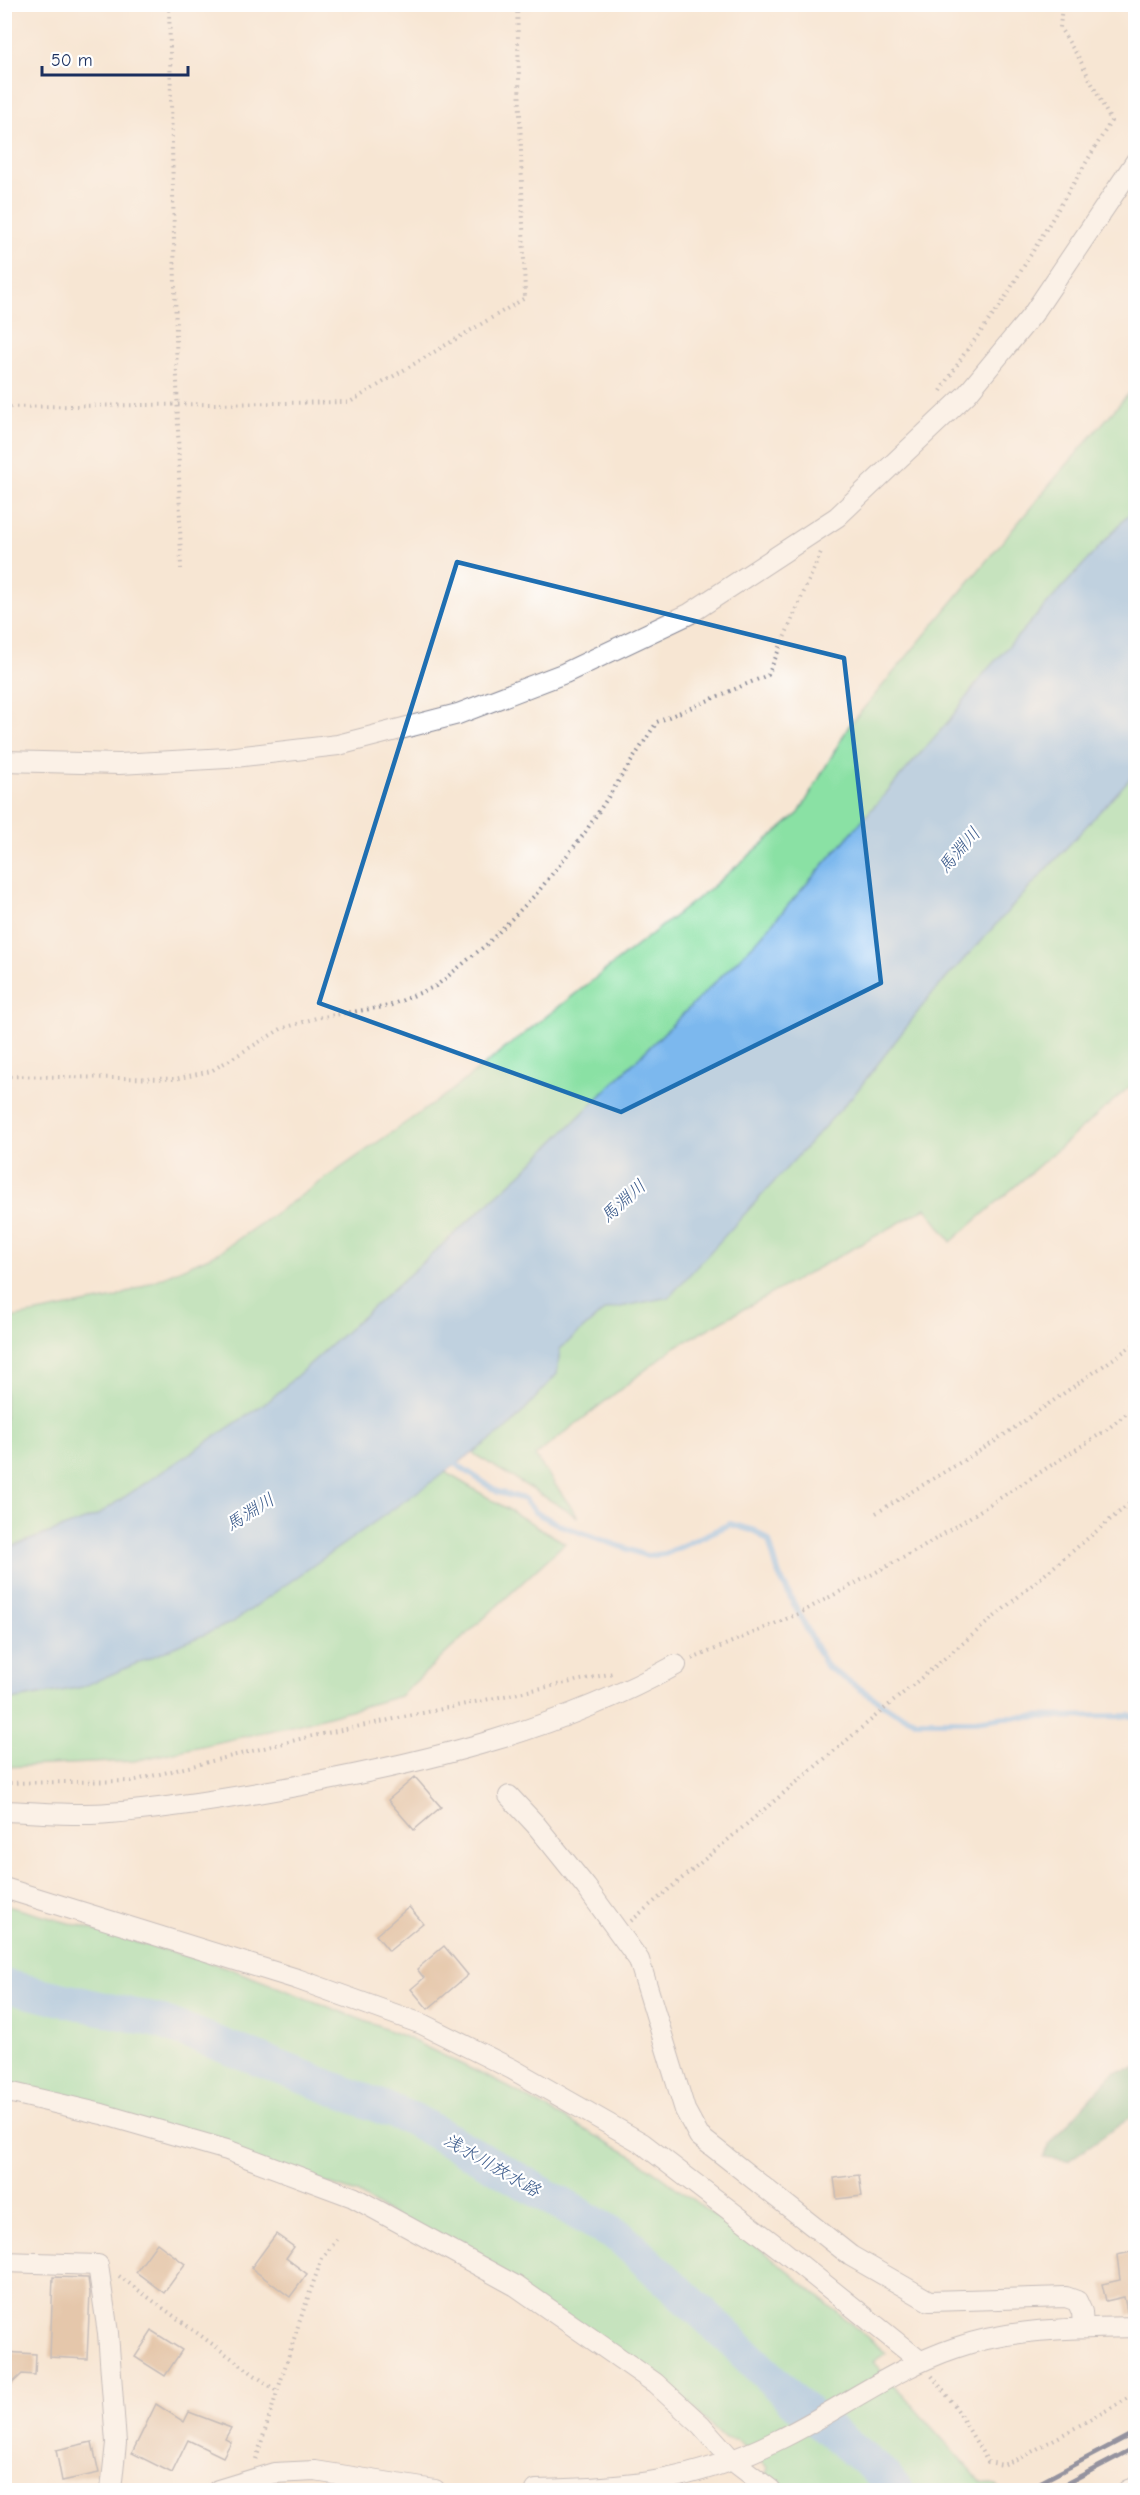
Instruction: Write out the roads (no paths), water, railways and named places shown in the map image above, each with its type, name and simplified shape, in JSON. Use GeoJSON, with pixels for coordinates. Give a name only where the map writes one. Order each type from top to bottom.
{"type":"FeatureCollection","features":[{"type":"Feature","properties":{"kind":"street"},"geometry":{"type":"LineString","coordinates":[[4,761],[119,764],[184,761],[338,745],[458,714],[565,673],[689,614],[837,517],[968,394],[1033,314],[1136,161]]}},
{"type":"Feature","properties":{"kind":"street"},"geometry":{"type":"LineString","coordinates":[[4,1811],[107,1813],[217,1801],[358,1774],[533,1729],[637,1687],[676,1665]]}},
{"type":"Feature","properties":{"kind":"street"},"geometry":{"type":"LineString","coordinates":[[509,1796],[536,1825],[639,1960],[685,2110],[699,2136],[851,2256],[929,2301],[1066,2297],[1077,2301],[1082,2313],[1083,2328]]}},
{"type":"Feature","properties":{"kind":"street"},"geometry":{"type":"LineString","coordinates":[[4,1888],[297,1979],[422,2024],[512,2069],[642,2143],[783,2251],[920,2361]]}},
{"type":"Feature","properties":{"kind":"street"},"geometry":{"type":"LineString","coordinates":[[4,2091],[102,2114],[227,2150],[353,2197],[516,2286],[618,2357],[655,2383],[739,2458],[771,2490]]}},
{"type":"Feature","properties":{"kind":"street"},"geometry":{"type":"LineString","coordinates":[[4,2262],[98,2265],[108,2333],[116,2443],[111,2490]]}},
{"type":"Feature","properties":{"kind":"street"},"geometry":{"type":"LineString","coordinates":[[536,2490],[610,2488],[658,2482],[705,2471],[780,2439],[920,2361],[957,2347],[1035,2332],[1136,2327]]}},
{"type":"Feature","properties":{"kind":"street"},"geometry":{"type":"LineString","coordinates":[[218,2490],[251,2483],[274,2473],[315,2471],[435,2490]]}},
{"type":"Feature","properties":{"kind":"street"},"geometry":{"type":"LineString","coordinates":[[1128,2490],[1136,2487]]}},
{"type":"Feature","properties":{"kind":"water","name":"馬淵川"},"geometry":{"type":"Polygon","coordinates":[[[1135,508],[1135,773],[930,996],[856,1092],[669,1297],[605,1310],[560,1349],[557,1374],[509,1427],[233,1622],[82,1687],[5,1701],[5,1549],[96,1516],[270,1400],[522,1173],[757,941],[948,722],[986,671],[1135,508]]]}},
{"type":"Feature","properties":{"kind":"waterway"},"geometry":{"type":"LineString","coordinates":[[450,1460],[498,1492],[524,1499],[535,1512],[560,1525],[647,1556],[665,1554],[730,1524],[755,1531],[769,1541],[779,1575],[826,1666],[895,1712],[917,1721],[975,1721],[1005,1717],[1136,1716]]}},
{"type":"Feature","properties":{"kind":"waterway","name":"浅水川放水路"},"geometry":{"type":"LineString","coordinates":[[4,1986],[162,2022],[412,2119],[621,2238],[793,2400],[886,2477],[896,2490]]}},
{"type":"Feature","properties":{"kind":"railway"},"geometry":{"type":"LineString","coordinates":[[1026,2490],[1136,2432]]}},
{"type":"Feature","properties":{"kind":"railway"},"geometry":{"type":"LineString","coordinates":[[1054,2490],[1136,2447]]}}]}
